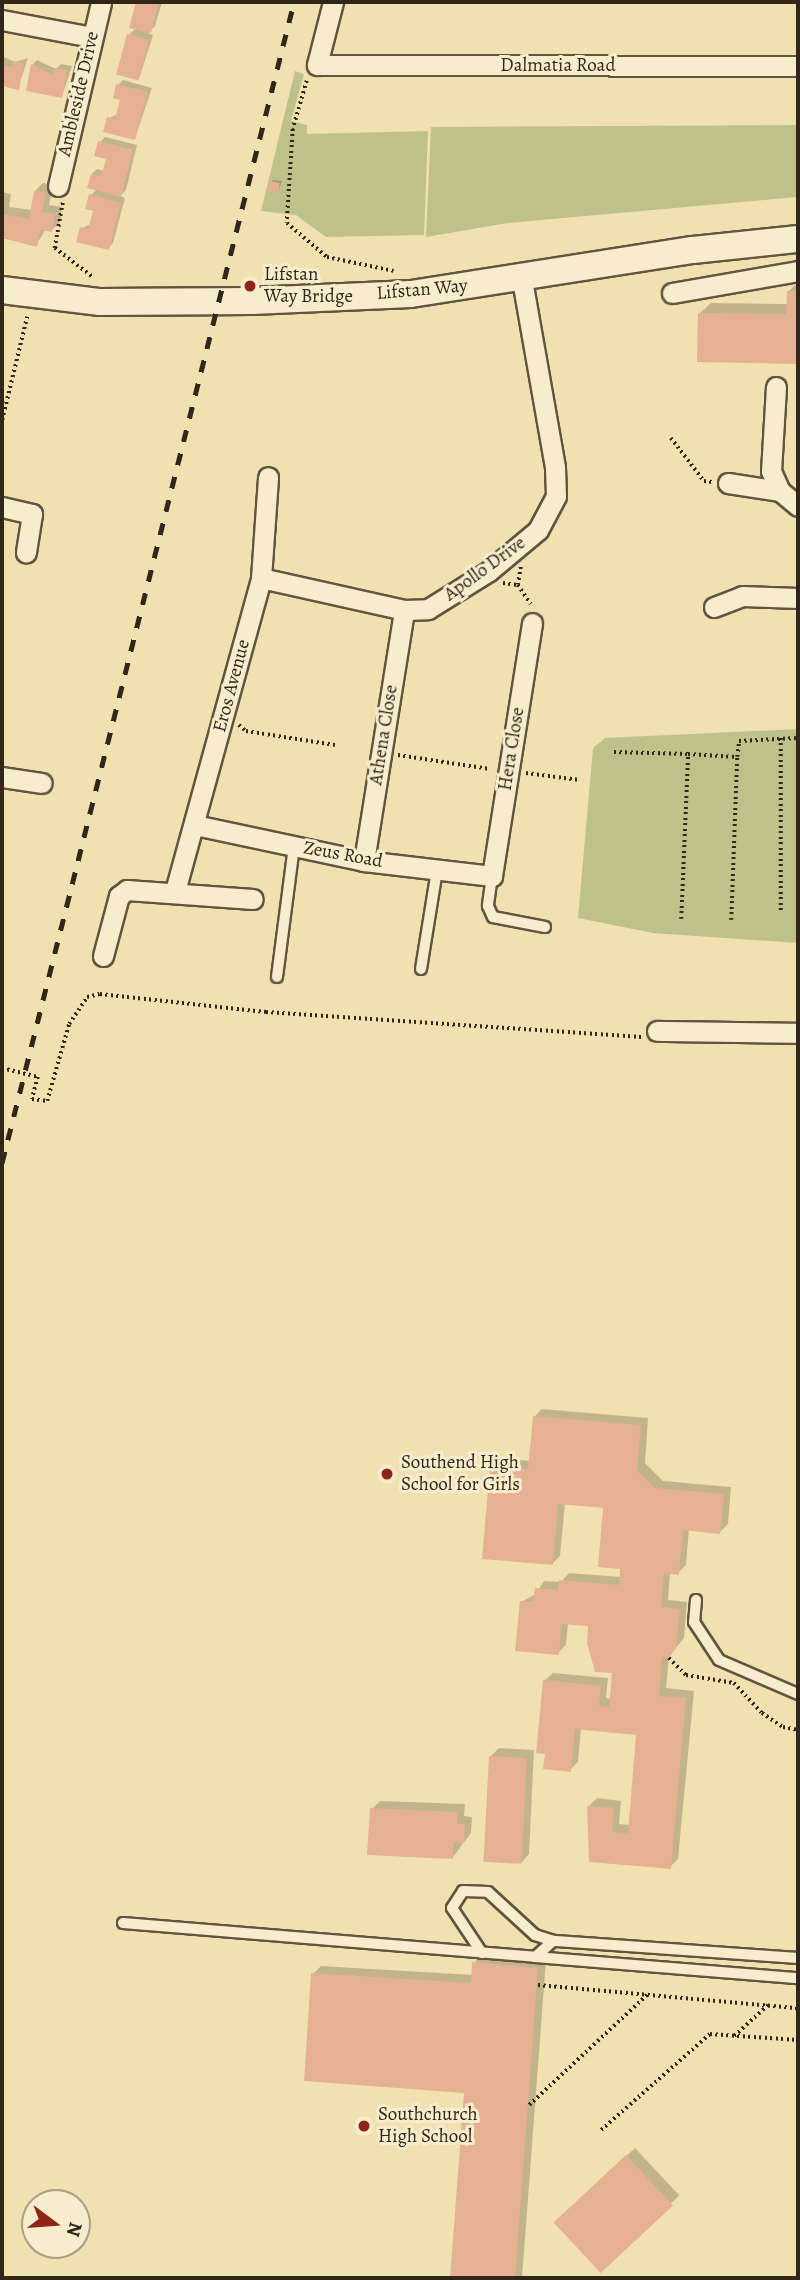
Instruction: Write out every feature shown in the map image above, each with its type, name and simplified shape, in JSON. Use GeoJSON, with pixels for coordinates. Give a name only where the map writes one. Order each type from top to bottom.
{"type":"FeatureCollection","features":[{"type":"Feature","properties":{"kind":"street","name":"Ambleside Drive"},"geometry":{"type":"LineString","coordinates":[[58,186],[101,2]]}},
{"type":"Feature","properties":{"kind":"street"},"geometry":{"type":"LineString","coordinates":[[317,65],[333,2]]}},
{"type":"Feature","properties":{"kind":"street"},"geometry":{"type":"LineString","coordinates":[[2,20],[92,37]]}},
{"type":"Feature","properties":{"kind":"street","name":"Dalmatia Road"},"geometry":{"type":"LineString","coordinates":[[317,65],[798,66]]}},
{"type":"Feature","properties":{"kind":"street","name":"Lifstan Way"},"geometry":{"type":"LineString","coordinates":[[2,290],[100,302],[251,302],[411,294],[522,279],[694,250],[798,239]]}},
{"type":"Feature","properties":{"kind":"street"},"geometry":{"type":"LineString","coordinates":[[672,293],[798,271]]}},
{"type":"Feature","properties":{"kind":"street","name":"Apollo Drive"},"geometry":{"type":"LineString","coordinates":[[261,578],[404,610],[428,609],[512,552],[538,530],[556,496],[555,467],[522,279]]}},
{"type":"Feature","properties":{"kind":"street"},"geometry":{"type":"LineString","coordinates":[[776,387],[771,471],[780,491],[798,506]]}},
{"type":"Feature","properties":{"kind":"street","name":"Eros Avenue"},"geometry":{"type":"LineString","coordinates":[[176,891],[261,578],[268,477]]}},
{"type":"Feature","properties":{"kind":"street"},"geometry":{"type":"LineString","coordinates":[[728,483],[780,491]]}},
{"type":"Feature","properties":{"kind":"street"},"geometry":{"type":"LineString","coordinates":[[2,507],[32,514],[26,553]]}},
{"type":"Feature","properties":{"kind":"street"},"geometry":{"type":"LineString","coordinates":[[714,607],[742,596],[798,598]]}},
{"type":"Feature","properties":{"kind":"street","name":"Athena Close"},"geometry":{"type":"LineString","coordinates":[[364,861],[404,610]]}},
{"type":"Feature","properties":{"kind":"street","name":"Hera Close"},"geometry":{"type":"LineString","coordinates":[[492,876],[531,623]]}},
{"type":"Feature","properties":{"kind":"street"},"geometry":{"type":"LineString","coordinates":[[2,777],[42,783]]}},
{"type":"Feature","properties":{"kind":"street","name":"Zeus Road"},"geometry":{"type":"LineString","coordinates":[[195,825],[364,861],[492,876]]}},
{"type":"Feature","properties":{"kind":"street"},"geometry":{"type":"LineString","coordinates":[[103,956],[119,896],[127,890],[176,891],[253,899]]}},
{"type":"Feature","properties":{"kind":"street"},"geometry":{"type":"LineString","coordinates":[[657,1031],[798,1033]]}},
{"type":"Feature","properties":{"kind":"lane"},"geometry":{"type":"LineString","coordinates":[[276,977],[294,846]]}},
{"type":"Feature","properties":{"kind":"lane"},"geometry":{"type":"LineString","coordinates":[[421,969],[437,870]]}},
{"type":"Feature","properties":{"kind":"lane"},"geometry":{"type":"LineString","coordinates":[[492,876],[488,905],[493,917],[545,927]]}},
{"type":"Feature","properties":{"kind":"lane"},"geometry":{"type":"LineString","coordinates":[[696,1600],[694,1622],[719,1660],[798,1694]]}},
{"type":"Feature","properties":{"kind":"lane"},"geometry":{"type":"LineString","coordinates":[[482,1953],[452,1908],[463,1891],[488,1892],[535,1935],[553,1941],[798,1958]]}},
{"type":"Feature","properties":{"kind":"lane"},"geometry":{"type":"LineString","coordinates":[[123,1923],[798,1978]]}},
{"type":"Feature","properties":{"kind":"lane"},"geometry":{"type":"LineString","coordinates":[[536,1957],[553,1941]]}},
{"type":"Feature","properties":{"kind":"path"},"geometry":{"type":"LineString","coordinates":[[317,65],[307,82],[293,129],[287,223],[327,257],[399,272]]}},
{"type":"Feature","properties":{"kind":"path"},"geometry":{"type":"LineString","coordinates":[[58,186],[67,187],[55,248],[102,282],[100,302]]}},
{"type":"Feature","properties":{"kind":"path"},"geometry":{"type":"LineString","coordinates":[[2,419],[27,317]]}},
{"type":"Feature","properties":{"kind":"path"},"geometry":{"type":"LineString","coordinates":[[671,438],[704,481],[728,483]]}},
{"type":"Feature","properties":{"kind":"path"},"geometry":{"type":"LineString","coordinates":[[512,552],[521,567],[518,585],[533,606],[531,623]]}},
{"type":"Feature","properties":{"kind":"path"},"geometry":{"type":"LineString","coordinates":[[226,711],[246,732],[335,745]]}},
{"type":"Feature","properties":{"kind":"path"},"geometry":{"type":"LineString","coordinates":[[781,738],[781,914]]}},
{"type":"Feature","properties":{"kind":"path"},"geometry":{"type":"LineString","coordinates":[[730,920],[739,741],[798,738]]}},
{"type":"Feature","properties":{"kind":"path"},"geometry":{"type":"LineString","coordinates":[[382,752],[580,780]]}},
{"type":"Feature","properties":{"kind":"path"},"geometry":{"type":"LineString","coordinates":[[614,752],[737,757]]}},
{"type":"Feature","properties":{"kind":"path"},"geometry":{"type":"LineString","coordinates":[[681,919],[688,754]]}},
{"type":"Feature","properties":{"kind":"path"},"geometry":{"type":"LineString","coordinates":[[2,1068],[38,1077],[32,1099],[47,1101],[69,1024],[87,997],[100,994],[266,1012],[636,1039],[657,1031]]}},
{"type":"Feature","properties":{"kind":"path"},"geometry":{"type":"LineString","coordinates":[[670,1658],[686,1675],[734,1683],[762,1713],[783,1727],[798,1730]]}},
{"type":"Feature","properties":{"kind":"path"},"geometry":{"type":"LineString","coordinates":[[538,1985],[798,2008]]}},
{"type":"Feature","properties":{"kind":"path"},"geometry":{"type":"LineString","coordinates":[[529,2105],[648,1994]]}},
{"type":"Feature","properties":{"kind":"path"},"geometry":{"type":"LineString","coordinates":[[734,2035],[768,2005]]}},
{"type":"Feature","properties":{"kind":"path"},"geometry":{"type":"LineString","coordinates":[[601,2130],[710,2034],[798,2040]]}},
{"type":"Feature","properties":{"kind":"green space"},"geometry":{"type":"Polygon","coordinates":[[[295,71],[304,74],[291,121],[307,125],[307,134],[428,131],[424,235],[326,237],[296,215],[261,211],[295,71]]]}},
{"type":"Feature","properties":{"kind":"green space"},"geometry":{"type":"Polygon","coordinates":[[[798,125],[798,197],[508,223],[426,237],[431,127],[798,125]]]}},
{"type":"Feature","properties":{"kind":"green space"},"geometry":{"type":"Polygon","coordinates":[[[798,729],[798,943],[653,933],[578,918],[593,748],[605,738],[798,729]]]}},
{"type":"Feature","properties":{"kind":"building"},"geometry":{"type":"Polygon","coordinates":[[[136,2],[159,2],[151,33],[129,28],[136,2]]]}},
{"type":"Feature","properties":{"kind":"building"},"geometry":{"type":"Polygon","coordinates":[[[127,34],[149,40],[138,81],[116,75],[127,34]]]}},
{"type":"Feature","properties":{"kind":"building"},"geometry":{"type":"Polygon","coordinates":[[[13,61],[24,63],[19,90],[2,86],[2,65],[12,67],[13,61]]]}},
{"type":"Feature","properties":{"kind":"building"},"geometry":{"type":"Polygon","coordinates":[[[31,64],[53,75],[54,68],[67,70],[62,98],[26,91],[31,64]]]}},
{"type":"Feature","properties":{"kind":"building"},"geometry":{"type":"Polygon","coordinates":[[[116,84],[148,92],[135,140],[103,132],[107,117],[115,119],[120,100],[113,98],[116,84]]]}},
{"type":"Feature","properties":{"kind":"building"},"geometry":{"type":"Polygon","coordinates":[[[98,141],[133,150],[121,197],[87,188],[91,174],[101,176],[106,159],[94,156],[98,141]]]}},
{"type":"Feature","properties":{"kind":"building"},"geometry":{"type":"Polygon","coordinates":[[[270,181],[280,183],[278,194],[267,191],[270,181]]]}},
{"type":"Feature","properties":{"kind":"building"},"geometry":{"type":"Polygon","coordinates":[[[34,191],[46,192],[42,212],[55,214],[52,232],[40,230],[37,247],[2,238],[2,214],[29,219],[34,191]]]}},
{"type":"Feature","properties":{"kind":"building"},"geometry":{"type":"Polygon","coordinates":[[[89,194],[121,203],[109,250],[76,242],[80,227],[88,229],[93,211],[85,209],[89,194]]]}},
{"type":"Feature","properties":{"kind":"building"},"geometry":{"type":"Polygon","coordinates":[[[787,291],[798,291],[798,364],[697,362],[698,313],[786,314],[787,291]]]}},
{"type":"Feature","properties":{"kind":"building"},"geometry":{"type":"Polygon","coordinates":[[[533,1416],[641,1425],[637,1471],[655,1488],[724,1494],[720,1534],[683,1530],[679,1575],[664,1573],[661,1607],[680,1609],[676,1648],[669,1658],[662,1657],[659,1696],[686,1698],[671,1869],[589,1862],[587,1806],[614,1808],[612,1832],[628,1833],[636,1735],[575,1729],[571,1772],[543,1769],[545,1754],[536,1753],[543,1680],[601,1686],[599,1706],[609,1707],[612,1673],[595,1672],[587,1643],[588,1626],[562,1624],[559,1655],[515,1651],[520,1601],[533,1602],[535,1588],[558,1590],[559,1580],[619,1585],[620,1569],[598,1567],[603,1508],[558,1504],[553,1565],[482,1559],[490,1466],[528,1469],[533,1416]]]}},
{"type":"Feature","properties":{"kind":"building"},"geometry":{"type":"Polygon","coordinates":[[[489,1756],[527,1758],[521,1864],[483,1862],[489,1756]]]}},
{"type":"Feature","properties":{"kind":"building"},"geometry":{"type":"Polygon","coordinates":[[[370,1808],[457,1812],[457,1824],[465,1824],[464,1843],[454,1842],[453,1859],[367,1855],[370,1808]]]}},
{"type":"Feature","properties":{"kind":"building"},"geometry":{"type":"Polygon","coordinates":[[[472,1962],[538,1968],[515,2278],[450,2278],[464,2093],[304,2081],[311,1973],[471,1983],[472,1962]]]}},
{"type":"Feature","properties":{"kind":"building"},"geometry":{"type":"Polygon","coordinates":[[[626,2155],[673,2205],[601,2273],[554,2223],[626,2155]]]}},
{"type":"Feature","properties":{"kind":"railway"},"geometry":{"type":"LineString","coordinates":[[2,1163],[294,2]]}},
{"type":"Feature","properties":{"kind":"place","name":"Lifstan Way Bridge"},"geometry":{"type":"Point","coordinates":[250,286]}},
{"type":"Feature","properties":{"kind":"place","name":"Southend High School for Girls"},"geometry":{"type":"Point","coordinates":[387,1474]}},
{"type":"Feature","properties":{"kind":"place","name":"Southchurch High School"},"geometry":{"type":"Point","coordinates":[364,2126]}}]}
